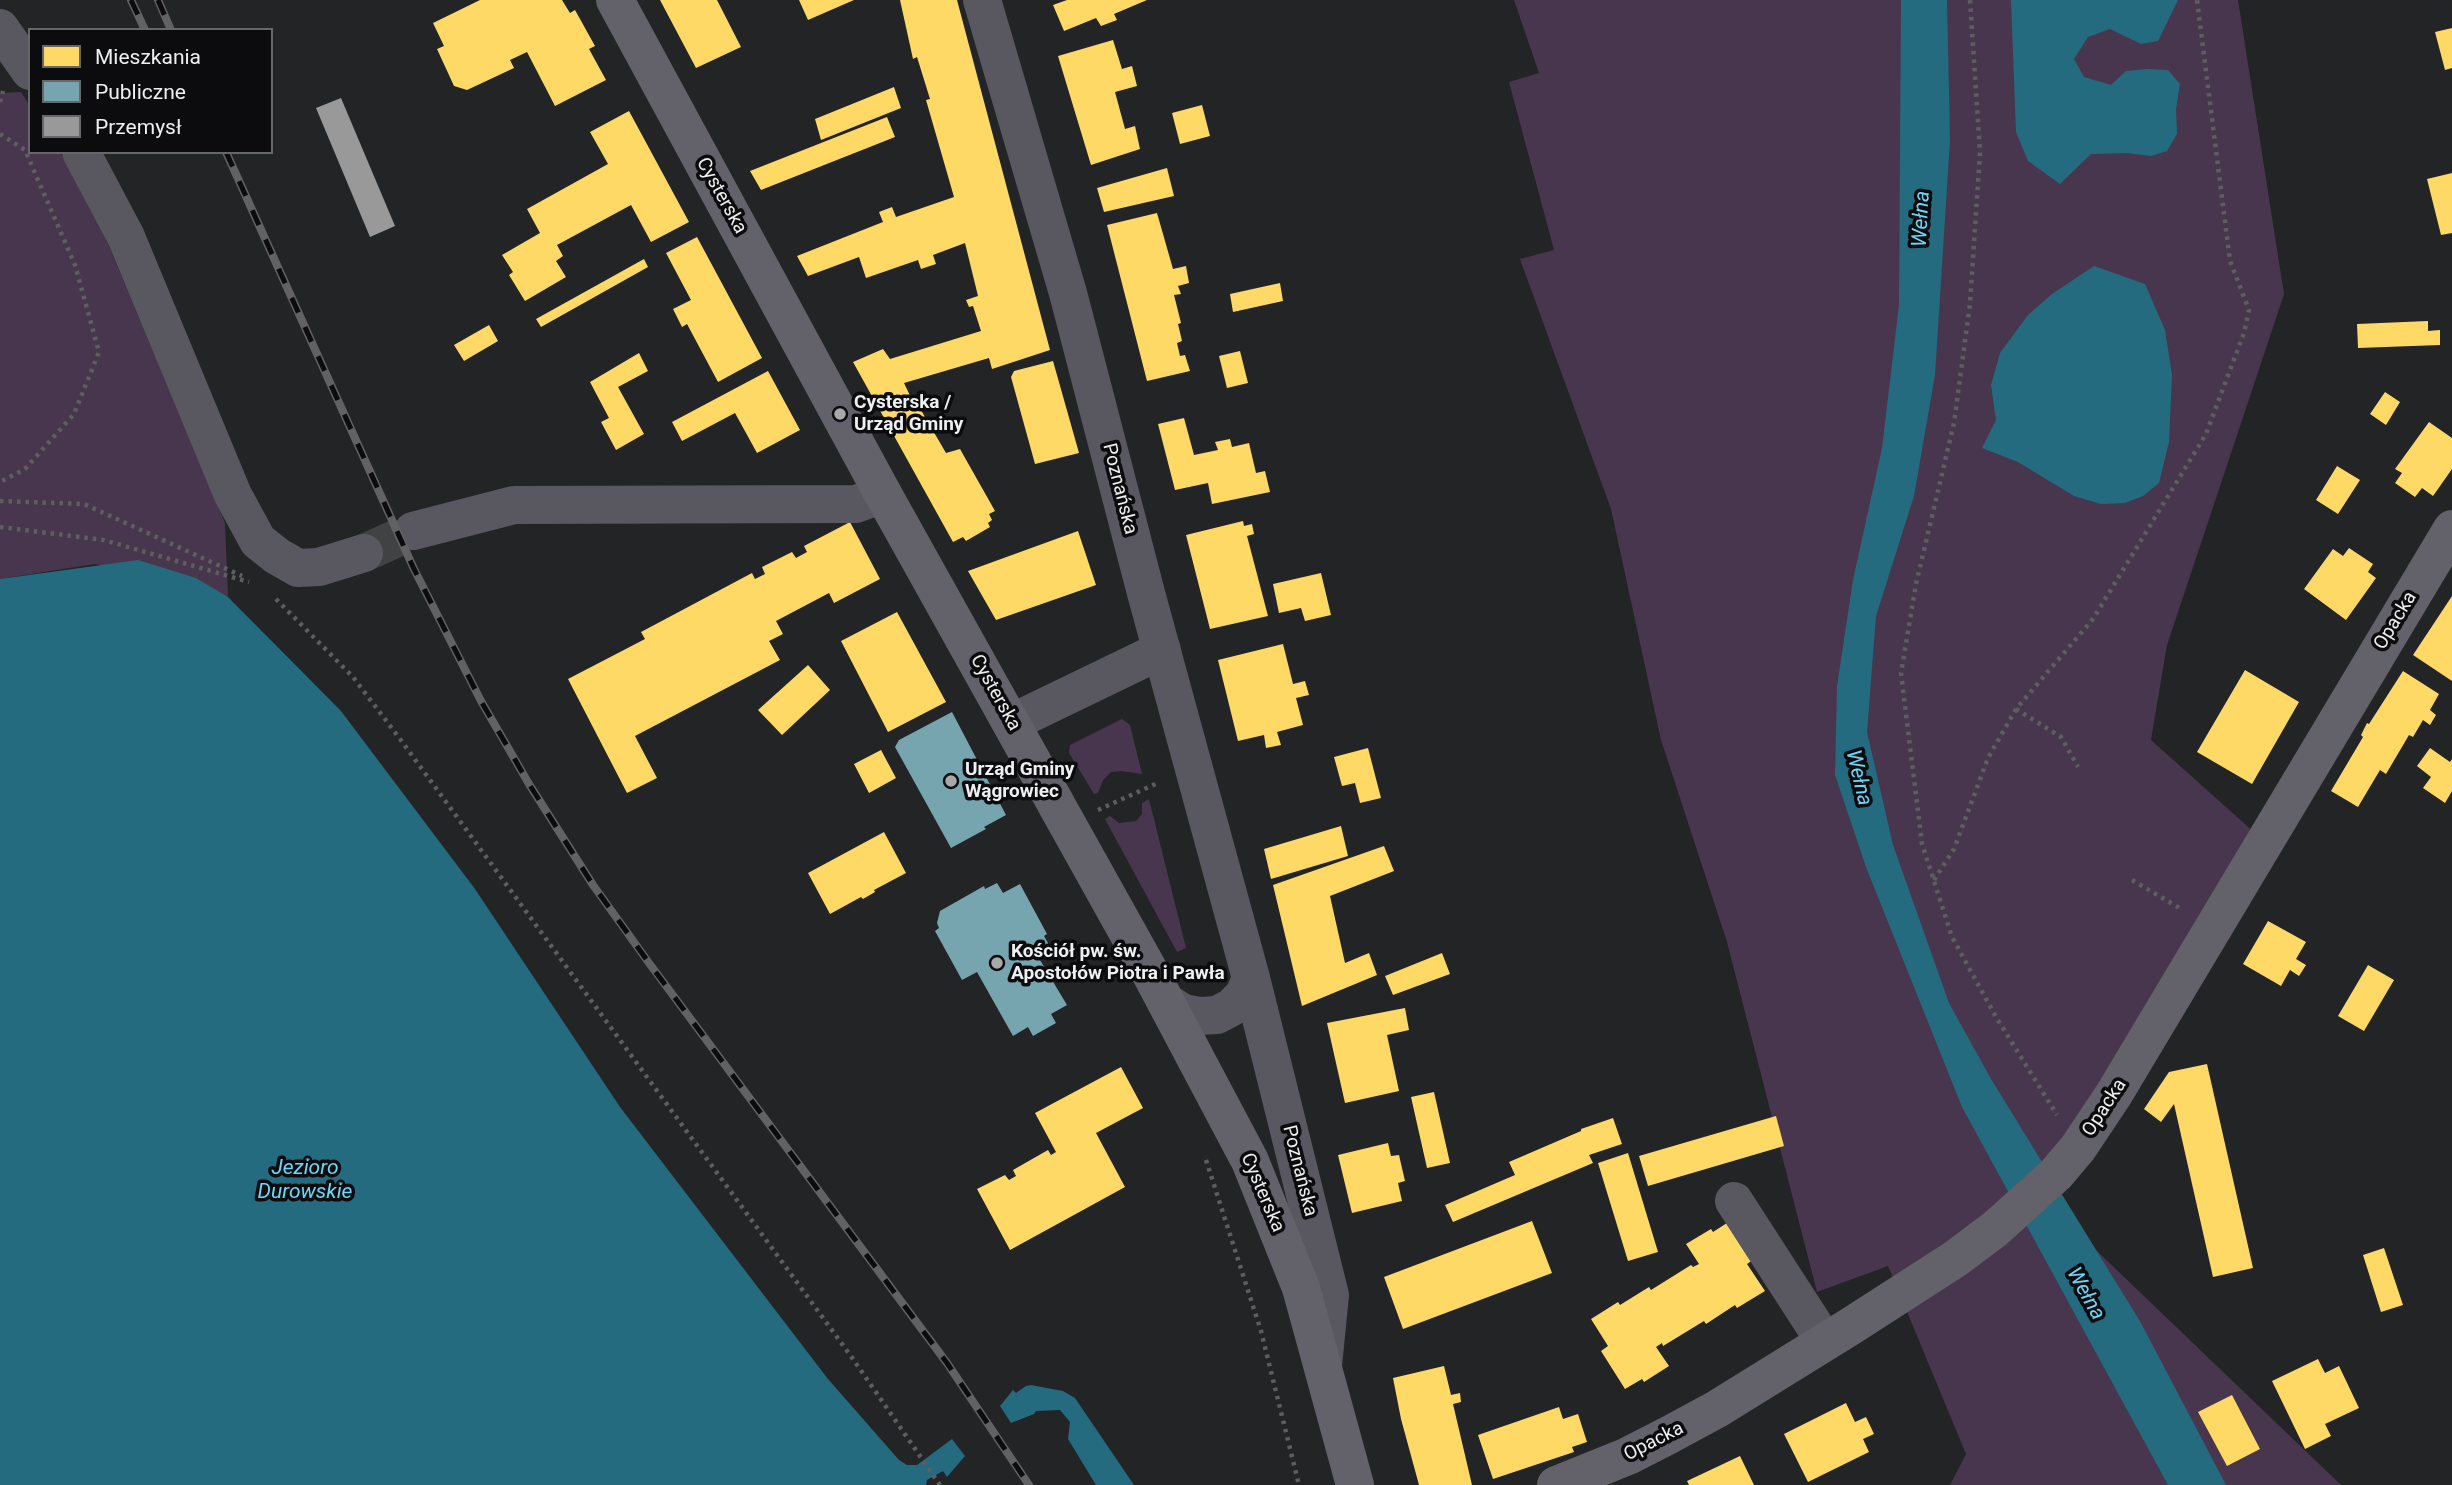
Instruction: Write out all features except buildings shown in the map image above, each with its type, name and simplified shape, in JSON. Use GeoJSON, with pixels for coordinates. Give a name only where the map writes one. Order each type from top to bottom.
{"type":"FeatureCollection","features":[{"type":"Feature","properties":{"kind":"main road","name":"Cysterska"},"geometry":{"type":"LineString","coordinates":[[615,0],[883,494],[1166,1002],[1250,1161],[1301,1289],[1355,1485]]}},
{"type":"Feature","properties":{"kind":"main road","name":"Opacka"},"geometry":{"type":"LineString","coordinates":[[1556,1485],[1628,1456],[1669,1435],[1717,1409],[1825,1342],[1955,1259],[1995,1229],[2056,1174],[2078,1148],[2114,1094],[2452,529]]}},
{"type":"Feature","properties":{"kind":"street","name":"Poznańska"},"geometry":{"type":"LineString","coordinates":[[982,0],[1068,293],[1251,978],[1330,1295],[1324,1366]]}},
{"type":"Feature","properties":{"kind":"street"},"geometry":{"type":"LineString","coordinates":[[0,28],[28,68]]}},
{"type":"Feature","properties":{"kind":"street"},"geometry":{"type":"LineString","coordinates":[[82,154],[126,237],[233,495],[258,541],[298,568],[319,567],[364,553]]}},
{"type":"Feature","properties":{"kind":"street"},"geometry":{"type":"LineString","coordinates":[[414,531],[514,505],[856,504],[883,494]]}},
{"type":"Feature","properties":{"kind":"street"},"geometry":{"type":"LineString","coordinates":[[1012,723],[1162,650]]}},
{"type":"Feature","properties":{"kind":"street"},"geometry":{"type":"LineString","coordinates":[[1166,1002],[1183,1013],[1200,1017],[1217,1015],[1232,1007],[1244,995],[1251,978]]}},
{"type":"Feature","properties":{"kind":"street"},"geometry":{"type":"LineString","coordinates":[[1734,1201],[1825,1342]]}},
{"type":"Feature","properties":{"kind":"path"},"geometry":{"type":"LineString","coordinates":[[1970,0],[1980,152],[1970,304],[1954,423],[1916,584],[1901,673],[1922,844],[1952,937],[1996,1017],[2078,1148]]}},
{"type":"Feature","properties":{"kind":"path"},"geometry":{"type":"LineString","coordinates":[[1934,880],[1954,849],[1988,758],[2016,709],[2094,619],[2206,434],[2247,322],[2249,310],[2230,261],[2197,0]]}},
{"type":"Feature","properties":{"kind":"path"},"geometry":{"type":"LineString","coordinates":[[0,134],[24,150],[75,265],[99,352],[74,414],[24,469],[0,482]]}},
{"type":"Feature","properties":{"kind":"path"},"geometry":{"type":"LineString","coordinates":[[0,501],[84,504],[262,585],[104,540],[1,526]]}},
{"type":"Feature","properties":{"kind":"path"},"geometry":{"type":"LineString","coordinates":[[271,594],[353,677],[400,738],[924,1459],[940,1485]]}},
{"type":"Feature","properties":{"kind":"path"},"geometry":{"type":"LineString","coordinates":[[2016,709],[2061,737],[2078,767]]}},
{"type":"Feature","properties":{"kind":"path"},"geometry":{"type":"LineString","coordinates":[[1069,825],[1193,767]]}},
{"type":"Feature","properties":{"kind":"path"},"geometry":{"type":"LineString","coordinates":[[2133,880],[2186,912]]}},
{"type":"Feature","properties":{"kind":"path"},"geometry":{"type":"LineString","coordinates":[[1202,1148],[1261,1331],[1299,1485]]}},
{"type":"Feature","properties":{"kind":"shaded area"},"geometry":{"type":"Polygon","coordinates":[[[1514,0],[2238,0],[2284,294],[2167,645],[2151,740],[2265,842],[2078,1148],[2023,1180],[2341,1485],[1950,1485],[1966,1454],[1888,1266],[1817,1292],[1727,942],[1661,740],[1611,509],[1520,259],[1554,250],[1509,82],[1539,73],[1514,0]]]}},
{"type":"Feature","properties":{"kind":"shaded area"},"geometry":{"type":"Polygon","coordinates":[[[21,92],[28,103],[28,154],[61,154],[108,244],[225,523],[228,597],[95,564],[0,579],[0,93],[21,92]]]}},
{"type":"Feature","properties":{"kind":"shaded area"},"geometry":{"type":"Polygon","coordinates":[[[1122,719],[1130,725],[1142,774],[1111,772],[1103,780],[1098,793],[1094,794],[1069,753],[1070,745],[1122,719]]]}},
{"type":"Feature","properties":{"kind":"shaded area"},"geometry":{"type":"Polygon","coordinates":[[[1149,799],[1186,948],[1177,952],[1105,819],[1110,816],[1119,823],[1136,821],[1142,814],[1142,803],[1149,799]]]}},
{"type":"Feature","properties":{"kind":"water","name":"Wełna"},"geometry":{"type":"Polygon","coordinates":[[[1901,0],[1947,0],[1950,140],[1935,375],[1914,496],[1876,616],[1867,732],[1893,845],[1949,1003],[1991,1079],[2141,1323],[2226,1485],[2168,1485],[1962,1107],[1866,867],[1835,775],[1837,686],[1853,580],[1882,448],[1899,305],[1901,0]]]}},
{"type":"Feature","properties":{"kind":"water"},"geometry":{"type":"Polygon","coordinates":[[[2011,0],[2178,0],[2158,41],[2141,44],[2110,29],[2088,37],[2074,59],[2084,77],[2111,85],[2126,71],[2168,70],[2180,84],[2176,109],[2177,134],[2167,151],[2151,156],[2127,153],[2091,154],[2060,184],[2028,161],[2016,132],[2011,0]]]}},
{"type":"Feature","properties":{"kind":"water"},"geometry":{"type":"Polygon","coordinates":[[[2094,266],[2145,284],[2165,330],[2172,375],[2169,442],[2159,483],[2143,496],[2125,503],[2101,504],[2074,496],[2018,462],[1982,448],[1996,420],[1991,385],[2000,353],[2028,315],[2052,294],[2094,266]]]}},
{"type":"Feature","properties":{"kind":"water","name":"Jezioro Durowskie"},"geometry":{"type":"Polygon","coordinates":[[[138,560],[196,578],[228,597],[341,711],[475,889],[620,1107],[828,1379],[899,1460],[907,1465],[917,1465],[952,1439],[965,1456],[947,1477],[943,1471],[927,1480],[926,1485],[0,1485],[0,579],[138,560]]]}},
{"type":"Feature","properties":{"kind":"water"},"geometry":{"type":"Polygon","coordinates":[[[1031,1385],[1063,1391],[1075,1398],[1134,1485],[1096,1485],[1068,1439],[1070,1422],[1060,1410],[1036,1411],[1011,1423],[1000,1406],[1013,1390],[1016,1393],[1031,1385]]]}},
{"type":"Feature","properties":{"kind":"tunnel"},"geometry":{"type":"LineString","coordinates":[[364,553],[413,531]]}},
{"type":"Feature","properties":{"kind":"railway"},"geometry":{"type":"LineString","coordinates":[[131,0],[144,28]]}},
{"type":"Feature","properties":{"kind":"railway"},"geometry":{"type":"LineString","coordinates":[[158,0],[170,28]]}},
{"type":"Feature","properties":{"kind":"railway"},"geometry":{"type":"LineString","coordinates":[[227,154],[414,569],[481,701],[529,784],[593,885],[947,1363],[1029,1485]]}},
{"type":"Feature","properties":{"kind":"place","name":"Cysterska / Urząd Gminy"},"geometry":{"type":"Point","coordinates":[840,414]}},
{"type":"Feature","properties":{"kind":"place","name":"Urząd Gminy Wągrowiec"},"geometry":{"type":"Point","coordinates":[951,781]}},
{"type":"Feature","properties":{"kind":"place","name":"Kościół pw. św. Apostołów Piotra i Pawła"},"geometry":{"type":"Point","coordinates":[997,963]}}]}
